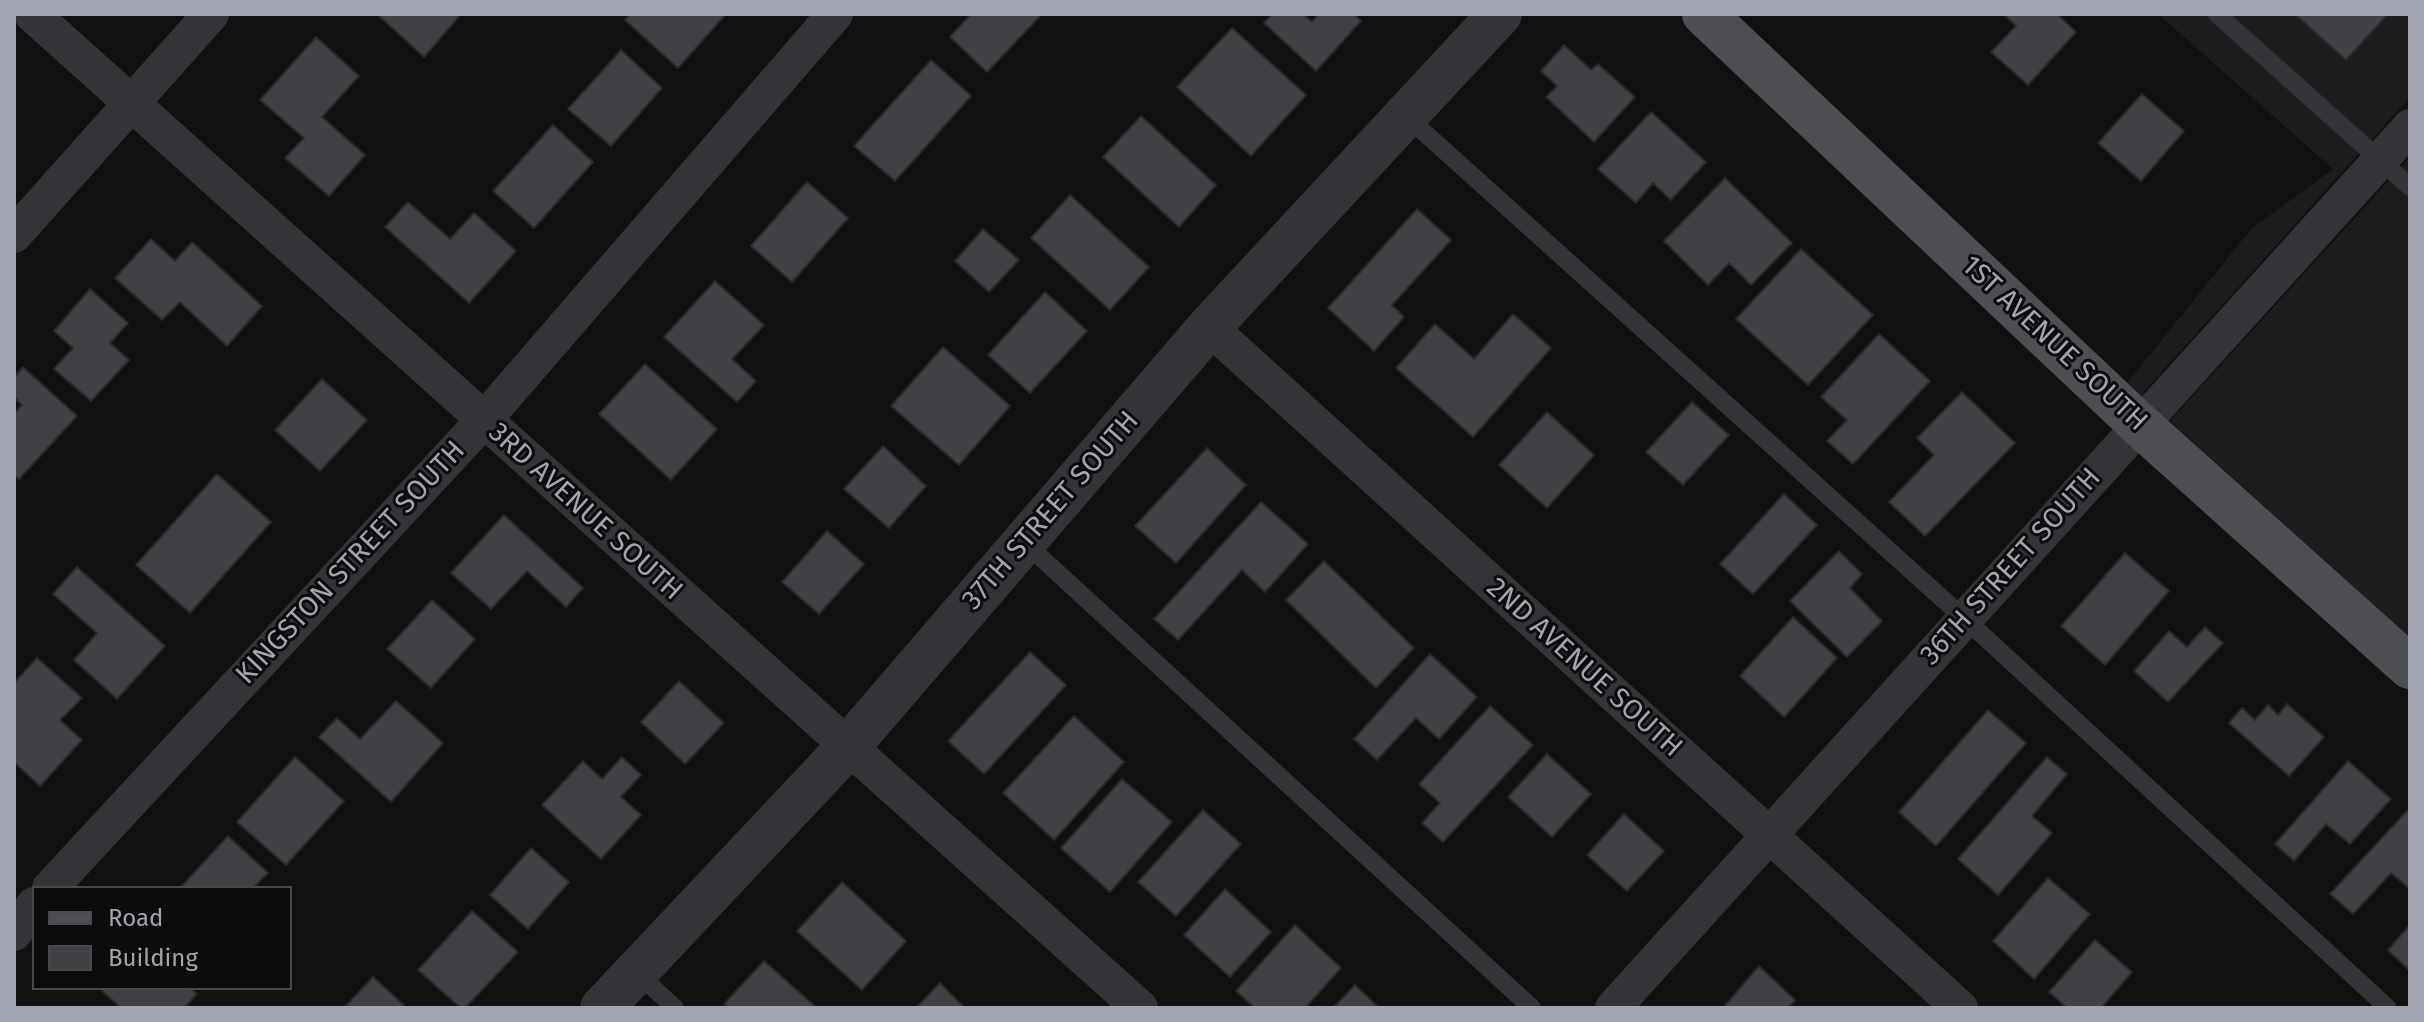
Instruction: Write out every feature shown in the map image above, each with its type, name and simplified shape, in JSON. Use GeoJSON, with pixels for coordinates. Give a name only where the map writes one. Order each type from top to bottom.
{"type":"FeatureCollection","features":[{"type":"Feature","properties":{"kind":"main road","name":"1ST AVENUE SOUTH"},"geometry":{"type":"LineString","coordinates":[[1704,14],[2140,425],[2410,667]]}},
{"type":"Feature","properties":{"kind":"street","name":"3RD AVENUE SOUTH"},"geometry":{"type":"LineString","coordinates":[[32,14],[1140,1008]]}},
{"type":"Feature","properties":{"kind":"street"},"geometry":{"type":"LineString","coordinates":[[14,235],[211,14]]}},
{"type":"Feature","properties":{"kind":"street","name":"KINGSTON STREET SOUTH"},"geometry":{"type":"LineString","coordinates":[[52,886],[483,421],[835,14]]}},
{"type":"Feature","properties":{"kind":"street","name":"37TH STREET SOUTH"},"geometry":{"type":"LineString","coordinates":[[602,1008],[847,748],[1209,327],[1500,14]]}},
{"type":"Feature","properties":{"kind":"street","name":"36TH STREET SOUTH"},"geometry":{"type":"LineString","coordinates":[[1613,1008],[2410,127]]}},
{"type":"Feature","properties":{"kind":"street","name":"2ND AVENUE SOUTH"},"geometry":{"type":"LineString","coordinates":[[1209,327],[1960,1008]]}},
{"type":"Feature","properties":{"kind":"street"},"geometry":{"type":"LineString","coordinates":[[14,933],[32,908]]}},
{"type":"Feature","properties":{"kind":"lane"},"geometry":{"type":"LineString","coordinates":[[2217,14],[2410,187]]}},
{"type":"Feature","properties":{"kind":"lane"},"geometry":{"type":"LineString","coordinates":[[1406,116],[1965,619],[2388,1008]]}},
{"type":"Feature","properties":{"kind":"lane"},"geometry":{"type":"LineString","coordinates":[[1024,542],[1532,1008]]}},
{"type":"Feature","properties":{"kind":"lane"},"geometry":{"type":"LineString","coordinates":[[636,972],[675,1008]]}},
{"type":"Feature","properties":{"kind":"shaded area"},"geometry":{"type":"Polygon","coordinates":[[[2158,14],[2410,14],[2410,97],[2141,395],[2128,382],[2251,229],[2333,169],[2158,14]]]}},
{"type":"Feature","properties":{"kind":"shaded area"},"geometry":{"type":"Polygon","coordinates":[[[2410,157],[2410,638],[2170,421],[2410,157]]]}},
{"type":"Feature","properties":{"kind":"building"},"geometry":{"type":"Polygon","coordinates":[[[377,14],[461,14],[424,57],[377,14]]]}},
{"type":"Feature","properties":{"kind":"building"},"geometry":{"type":"Polygon","coordinates":[[[630,14],[726,14],[678,68],[625,20],[630,14]]]}},
{"type":"Feature","properties":{"kind":"building"},"geometry":{"type":"Polygon","coordinates":[[[971,14],[1042,14],[987,72],[950,37],[971,14]]]}},
{"type":"Feature","properties":{"kind":"building"},"geometry":{"type":"Polygon","coordinates":[[[1272,14],[1303,14],[1312,22],[1319,14],[1353,14],[1361,21],[1316,71],[1264,23],[1272,14]]]}},
{"type":"Feature","properties":{"kind":"building"},"geometry":{"type":"Polygon","coordinates":[[[2004,14],[2057,14],[2076,32],[2028,85],[1991,52],[2016,26],[2004,14]]]}},
{"type":"Feature","properties":{"kind":"building"},"geometry":{"type":"Polygon","coordinates":[[[2295,14],[2388,14],[2346,60],[2295,14]]]}},
{"type":"Feature","properties":{"kind":"building"},"geometry":{"type":"Polygon","coordinates":[[[1232,28],[1306,95],[1251,156],[1177,87],[1232,28]]]}},
{"type":"Feature","properties":{"kind":"building"},"geometry":{"type":"Polygon","coordinates":[[[316,37],[359,76],[322,117],[365,155],[329,196],[285,158],[304,138],[260,100],[316,37]]]}},
{"type":"Feature","properties":{"kind":"building"},"geometry":{"type":"Polygon","coordinates":[[[1564,45],[1591,70],[1598,64],[1635,97],[1594,142],[1546,97],[1557,86],[1541,71],[1564,45]]]}},
{"type":"Feature","properties":{"kind":"building"},"geometry":{"type":"Polygon","coordinates":[[[621,50],[662,88],[611,146],[568,109],[621,50]]]}},
{"type":"Feature","properties":{"kind":"building"},"geometry":{"type":"Polygon","coordinates":[[[931,60],[971,96],[895,181],[854,146],[931,60]]]}},
{"type":"Feature","properties":{"kind":"building"},"geometry":{"type":"Polygon","coordinates":[[[2142,94],[2184,131],[2141,181],[2098,143],[2142,94]]]}},
{"type":"Feature","properties":{"kind":"building"},"geometry":{"type":"Polygon","coordinates":[[[1651,112],[1706,162],[1671,200],[1653,183],[1636,203],[1598,169],[1651,112]]]}},
{"type":"Feature","properties":{"kind":"building"},"geometry":{"type":"Polygon","coordinates":[[[1141,116],[1216,185],[1179,227],[1103,157],[1141,116]]]}},
{"type":"Feature","properties":{"kind":"building"},"geometry":{"type":"Polygon","coordinates":[[[553,125],[593,162],[534,228],[493,191],[553,125]]]}},
{"type":"Feature","properties":{"kind":"building"},"geometry":{"type":"Polygon","coordinates":[[[1725,178],[1792,243],[1751,285],[1729,263],[1708,285],[1664,241],[1725,178]]]}},
{"type":"Feature","properties":{"kind":"building"},"geometry":{"type":"Polygon","coordinates":[[[807,182],[848,218],[792,282],[751,246],[807,182]]]}},
{"type":"Feature","properties":{"kind":"building"},"geometry":{"type":"Polygon","coordinates":[[[1070,195],[1149,267],[1110,310],[1031,238],[1070,195]]]}},
{"type":"Feature","properties":{"kind":"building"},"geometry":{"type":"Polygon","coordinates":[[[408,202],[450,239],[474,213],[516,251],[469,303],[385,227],[408,202]]]}},
{"type":"Feature","properties":{"kind":"building"},"geometry":{"type":"Polygon","coordinates":[[[1417,209],[1451,240],[1392,305],[1404,317],[1374,351],[1328,308],[1417,209]]]}},
{"type":"Feature","properties":{"kind":"building"},"geometry":{"type":"Polygon","coordinates":[[[983,229],[1019,260],[989,292],[955,261],[983,229]]]}},
{"type":"Feature","properties":{"kind":"building"},"geometry":{"type":"Polygon","coordinates":[[[151,239],[175,261],[192,242],[262,306],[227,346],[180,302],[162,320],[115,278],[151,239]]]}},
{"type":"Feature","properties":{"kind":"building"},"geometry":{"type":"Polygon","coordinates":[[[1801,249],[1873,315],[1808,385],[1736,319],[1801,249]]]}},
{"type":"Feature","properties":{"kind":"building"},"geometry":{"type":"Polygon","coordinates":[[[715,281],[764,325],[732,359],[756,381],[737,402],[664,337],[715,281]]]}},
{"type":"Feature","properties":{"kind":"building"},"geometry":{"type":"Polygon","coordinates":[[[90,289],[128,323],[110,343],[129,360],[91,401],[54,369],[73,348],[54,331],[90,289]]]}},
{"type":"Feature","properties":{"kind":"building"},"geometry":{"type":"Polygon","coordinates":[[[1045,292],[1087,331],[1030,393],[988,355],[1045,292]]]}},
{"type":"Feature","properties":{"kind":"building"},"geometry":{"type":"Polygon","coordinates":[[[1513,314],[1551,348],[1473,437],[1396,368],[1435,324],[1474,359],[1513,314]]]}},
{"type":"Feature","properties":{"kind":"building"},"geometry":{"type":"Polygon","coordinates":[[[1879,334],[1930,381],[1853,464],[1827,441],[1847,420],[1821,397],[1879,334]]]}},
{"type":"Feature","properties":{"kind":"building"},"geometry":{"type":"Polygon","coordinates":[[[943,347],[1010,406],[959,465],[891,406],[943,347]]]}},
{"type":"Feature","properties":{"kind":"building"},"geometry":{"type":"Polygon","coordinates":[[[645,364],[717,429],[671,480],[599,414],[645,364]]]}},
{"type":"Feature","properties":{"kind":"building"},"geometry":{"type":"Polygon","coordinates":[[[23,367],[77,416],[19,479],[14,475],[14,414],[22,405],[14,397],[14,378],[23,367]]]}},
{"type":"Feature","properties":{"kind":"building"},"geometry":{"type":"Polygon","coordinates":[[[322,379],[367,420],[320,471],[275,430],[322,379]]]}},
{"type":"Feature","properties":{"kind":"building"},"geometry":{"type":"Polygon","coordinates":[[[1962,392],[2015,443],[1925,536],[1889,502],[1934,455],[1917,438],[1962,392]]]}},
{"type":"Feature","properties":{"kind":"building"},"geometry":{"type":"Polygon","coordinates":[[[1692,402],[1729,435],[1683,485],[1646,452],[1692,402]]]}},
{"type":"Feature","properties":{"kind":"building"},"geometry":{"type":"Polygon","coordinates":[[[1547,412],[1594,455],[1547,508],[1499,465],[1547,412]]]}},
{"type":"Feature","properties":{"kind":"building"},"geometry":{"type":"Polygon","coordinates":[[[883,446],[926,486],[889,528],[844,489],[883,446]]]}},
{"type":"Feature","properties":{"kind":"building"},"geometry":{"type":"Polygon","coordinates":[[[1207,448],[1246,485],[1176,563],[1135,526],[1207,448]]]}},
{"type":"Feature","properties":{"kind":"building"},"geometry":{"type":"Polygon","coordinates":[[[217,474],[271,522],[190,613],[136,565],[217,474]]]}},
{"type":"Feature","properties":{"kind":"building"},"geometry":{"type":"Polygon","coordinates":[[[1784,494],[1817,525],[1753,594],[1720,564],[1784,494]]]}},
{"type":"Feature","properties":{"kind":"building"},"geometry":{"type":"Polygon","coordinates":[[[1261,502],[1308,544],[1265,592],[1242,570],[1178,640],[1154,619],[1261,502]]]}},
{"type":"Feature","properties":{"kind":"building"},"geometry":{"type":"Polygon","coordinates":[[[504,515],[583,588],[566,607],[527,571],[491,609],[451,573],[504,515]]]}},
{"type":"Feature","properties":{"kind":"building"},"geometry":{"type":"Polygon","coordinates":[[[827,531],[864,564],[819,614],[782,582],[827,531]]]}},
{"type":"Feature","properties":{"kind":"building"},"geometry":{"type":"Polygon","coordinates":[[[1839,551],[1862,574],[1850,588],[1882,621],[1847,657],[1790,601],[1839,551]]]}},
{"type":"Feature","properties":{"kind":"building"},"geometry":{"type":"Polygon","coordinates":[[[2125,553],[2169,591],[2105,665],[2061,626],[2125,553]]]}},
{"type":"Feature","properties":{"kind":"building"},"geometry":{"type":"Polygon","coordinates":[[[1324,561],[1414,648],[1376,688],[1286,600],[1324,561]]]}},
{"type":"Feature","properties":{"kind":"building"},"geometry":{"type":"Polygon","coordinates":[[[77,567],[165,646],[117,699],[74,660],[97,633],[53,594],[77,567]]]}},
{"type":"Feature","properties":{"kind":"building"},"geometry":{"type":"Polygon","coordinates":[[[432,600],[475,639],[431,688],[387,649],[432,600]]]}},
{"type":"Feature","properties":{"kind":"building"},"geometry":{"type":"Polygon","coordinates":[[[1793,617],[1837,658],[1784,717],[1740,676],[1793,617]]]}},
{"type":"Feature","properties":{"kind":"building"},"geometry":{"type":"Polygon","coordinates":[[[2205,627],[2223,643],[2168,702],[2134,671],[2169,631],[2187,647],[2205,627]]]}},
{"type":"Feature","properties":{"kind":"building"},"geometry":{"type":"Polygon","coordinates":[[[1030,652],[1066,685],[984,774],[948,741],[1030,652]]]}},
{"type":"Feature","properties":{"kind":"building"},"geometry":{"type":"Polygon","coordinates":[[[1430,654],[1477,697],[1439,739],[1416,718],[1377,760],[1354,739],[1430,654]]]}},
{"type":"Feature","properties":{"kind":"building"},"geometry":{"type":"Polygon","coordinates":[[[37,658],[82,698],[60,720],[82,740],[40,786],[14,762],[14,683],[37,658]]]}},
{"type":"Feature","properties":{"kind":"building"},"geometry":{"type":"Polygon","coordinates":[[[679,681],[724,723],[685,764],[641,722],[679,681]]]}},
{"type":"Feature","properties":{"kind":"building"},"geometry":{"type":"Polygon","coordinates":[[[396,701],[443,743],[391,802],[319,737],[337,718],[360,739],[396,701]]]}},
{"type":"Feature","properties":{"kind":"building"},"geometry":{"type":"Polygon","coordinates":[[[2287,704],[2324,737],[2289,776],[2229,723],[2242,708],[2255,720],[2268,705],[2278,715],[2287,704]]]}},
{"type":"Feature","properties":{"kind":"building"},"geometry":{"type":"Polygon","coordinates":[[[1490,706],[1533,745],[1443,842],[1422,823],[1440,803],[1419,784],[1490,706]]]}},
{"type":"Feature","properties":{"kind":"building"},"geometry":{"type":"Polygon","coordinates":[[[1988,710],[2026,743],[1936,846],[1899,812],[1988,710]]]}},
{"type":"Feature","properties":{"kind":"building"},"geometry":{"type":"Polygon","coordinates":[[[1074,716],[1124,762],[1054,840],[1003,793],[1074,716]]]}},
{"type":"Feature","properties":{"kind":"building"},"geometry":{"type":"Polygon","coordinates":[[[1547,754],[1591,794],[1552,837],[1508,797],[1547,754]]]}},
{"type":"Feature","properties":{"kind":"building"},"geometry":{"type":"Polygon","coordinates":[[[295,757],[344,801],[286,865],[237,822],[295,757]]]}},
{"type":"Feature","properties":{"kind":"building"},"geometry":{"type":"Polygon","coordinates":[[[622,757],[641,775],[621,797],[641,815],[601,859],[542,805],[583,761],[602,779],[622,757]]]}},
{"type":"Feature","properties":{"kind":"building"},"geometry":{"type":"Polygon","coordinates":[[[2047,757],[2067,774],[2032,816],[2052,833],[1998,895],[1958,859],[2047,757]]]}},
{"type":"Feature","properties":{"kind":"building"},"geometry":{"type":"Polygon","coordinates":[[[2348,761],[2391,799],[2350,844],[2326,824],[2294,861],[2275,844],[2348,761]]]}},
{"type":"Feature","properties":{"kind":"building"},"geometry":{"type":"Polygon","coordinates":[[[1122,779],[1172,822],[1110,892],[1061,848],[1122,779]]]}},
{"type":"Feature","properties":{"kind":"building"},"geometry":{"type":"Polygon","coordinates":[[[1203,810],[1241,844],[1176,916],[1138,882],[1203,810]]]}},
{"type":"Feature","properties":{"kind":"building"},"geometry":{"type":"Polygon","coordinates":[[[2408,810],[2410,889],[2391,873],[2353,914],[2330,894],[2408,810]]]}},
{"type":"Feature","properties":{"kind":"building"},"geometry":{"type":"Polygon","coordinates":[[[1624,814],[1664,851],[1627,891],[1587,855],[1624,814]]]}},
{"type":"Feature","properties":{"kind":"building"},"geometry":{"type":"Polygon","coordinates":[[[228,836],[268,873],[255,886],[182,886],[228,836]]]}},
{"type":"Feature","properties":{"kind":"building"},"geometry":{"type":"Polygon","coordinates":[[[531,848],[569,882],[528,929],[490,895],[531,848]]]}},
{"type":"Feature","properties":{"kind":"building"},"geometry":{"type":"Polygon","coordinates":[[[2048,878],[2090,914],[2034,979],[1993,941],[2048,878]]]}},
{"type":"Feature","properties":{"kind":"building"},"geometry":{"type":"Polygon","coordinates":[[[842,882],[906,941],[862,990],[797,931],[842,882]]]}},
{"type":"Feature","properties":{"kind":"building"},"geometry":{"type":"Polygon","coordinates":[[[1225,889],[1271,932],[1230,977],[1184,935],[1225,889]]]}},
{"type":"Feature","properties":{"kind":"building"},"geometry":{"type":"Polygon","coordinates":[[[472,911],[518,952],[465,1008],[461,1008],[418,970],[472,911]]]}},
{"type":"Feature","properties":{"kind":"building"},"geometry":{"type":"Polygon","coordinates":[[[1295,925],[1341,968],[1305,1008],[1255,1008],[1236,991],[1295,925]]]}},
{"type":"Feature","properties":{"kind":"building"},"geometry":{"type":"Polygon","coordinates":[[[2410,925],[2410,971],[2388,950],[2410,925]]]}},
{"type":"Feature","properties":{"kind":"building"},"geometry":{"type":"Polygon","coordinates":[[[2095,940],[2132,972],[2101,1008],[2067,1008],[2049,992],[2095,940]]]}},
{"type":"Feature","properties":{"kind":"building"},"geometry":{"type":"Polygon","coordinates":[[[764,961],[817,1008],[728,1008],[724,1004],[764,961]]]}},
{"type":"Feature","properties":{"kind":"building"},"geometry":{"type":"Polygon","coordinates":[[[1759,966],[1795,1000],[1788,1008],[1723,1008],[1759,966]]]}},
{"type":"Feature","properties":{"kind":"building"},"geometry":{"type":"Polygon","coordinates":[[[373,977],[407,1008],[344,1008],[373,977]]]}},
{"type":"Feature","properties":{"kind":"building"},"geometry":{"type":"Polygon","coordinates":[[[940,983],[965,1008],[916,1008],[940,983]]]}},
{"type":"Feature","properties":{"kind":"building"},"geometry":{"type":"Polygon","coordinates":[[[1355,985],[1379,1008],[1333,1008],[1355,985]]]}},
{"type":"Feature","properties":{"kind":"building"},"geometry":{"type":"Polygon","coordinates":[[[101,990],[192,990],[197,994],[184,1008],[121,1008],[101,990]]]}}]}
